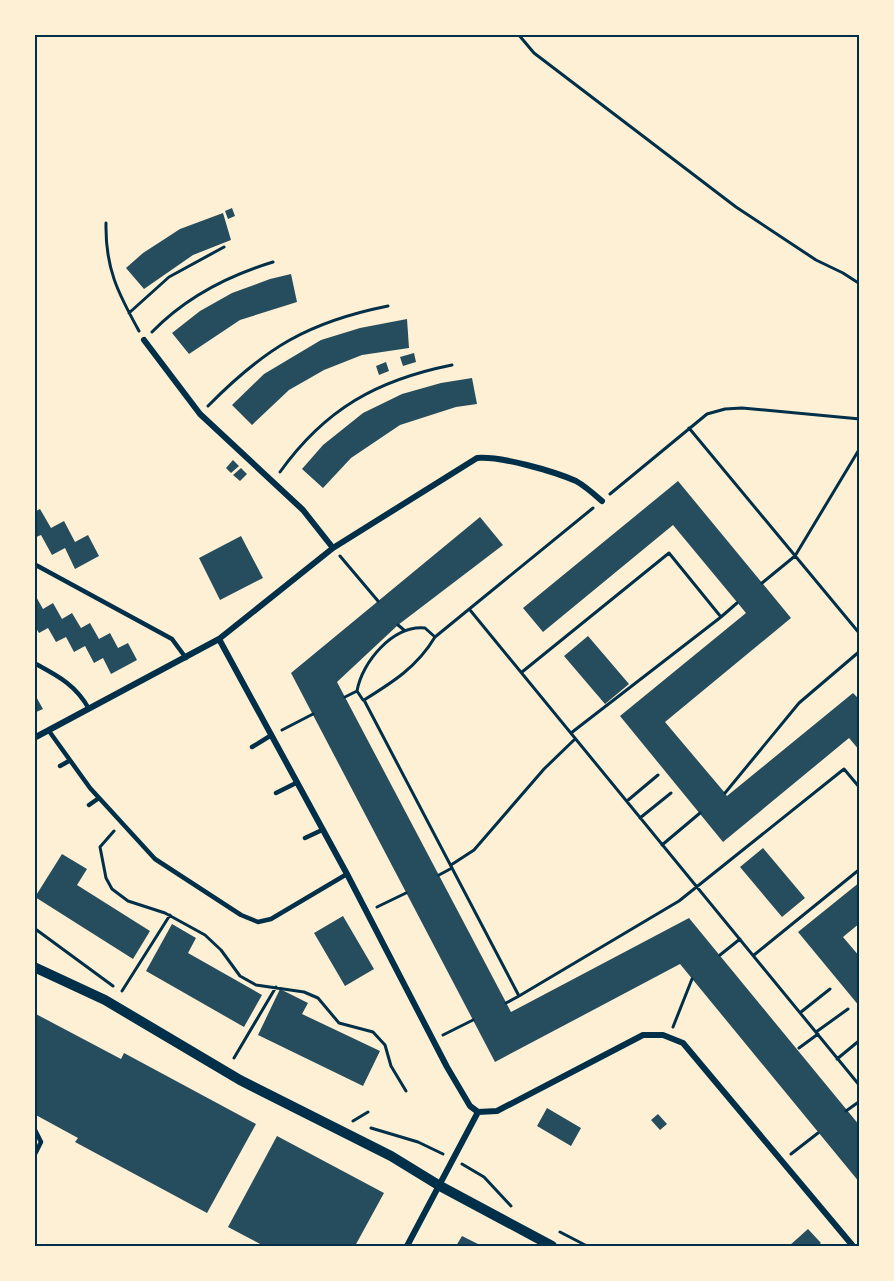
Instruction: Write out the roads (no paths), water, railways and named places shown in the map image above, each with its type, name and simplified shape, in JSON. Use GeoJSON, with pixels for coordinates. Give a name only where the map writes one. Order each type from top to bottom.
{"type":"FeatureCollection","features":[{"type":"Feature","properties":{"kind":"street"},"geometry":{"type":"LineString","coordinates":[[144,340],[200,414],[303,510],[333,548]]}},
{"type":"Feature","properties":{"kind":"street"},"geometry":{"type":"LineString","coordinates":[[34,738],[219,639],[333,548],[477,458],[489,457],[511,461],[577,482],[602,501]]}},
{"type":"Feature","properties":{"kind":"street"},"geometry":{"type":"LineString","coordinates":[[219,639],[470,1106],[478,1112],[497,1111],[643,1035],[669,1037],[683,1043],[853,1246]]}},
{"type":"Feature","properties":{"kind":"street"},"geometry":{"type":"LineString","coordinates":[[36,967],[105,1000],[240,1080],[391,1156],[440,1186],[552,1246]]}},
{"type":"Feature","properties":{"kind":"street"},"geometry":{"type":"LineString","coordinates":[[407,1246],[478,1112]]}},
{"type":"Feature","properties":{"kind":"lane"},"geometry":{"type":"LineString","coordinates":[[34,564],[172,639],[186,658]]}},
{"type":"Feature","properties":{"kind":"lane"},"geometry":{"type":"LineString","coordinates":[[34,663],[66,680],[82,696],[89,709]]}},
{"type":"Feature","properties":{"kind":"lane"},"geometry":{"type":"LineString","coordinates":[[49,730],[69,761],[99,798],[155,859],[173,873],[258,922],[271,919],[347,874]]}},
{"type":"Feature","properties":{"kind":"lane"},"geometry":{"type":"LineString","coordinates":[[252,747],[270,736]]}},
{"type":"Feature","properties":{"kind":"lane"},"geometry":{"type":"LineString","coordinates":[[60,766],[69,761]]}},
{"type":"Feature","properties":{"kind":"lane"},"geometry":{"type":"LineString","coordinates":[[276,793],[296,783]]}},
{"type":"Feature","properties":{"kind":"lane"},"geometry":{"type":"LineString","coordinates":[[89,805],[99,798]]}},
{"type":"Feature","properties":{"kind":"lane"},"geometry":{"type":"LineString","coordinates":[[305,838],[322,830]]}},
{"type":"Feature","properties":{"kind":"lane"},"geometry":{"type":"LineString","coordinates":[[34,1128],[41,1142],[34,1156]]}}]}
